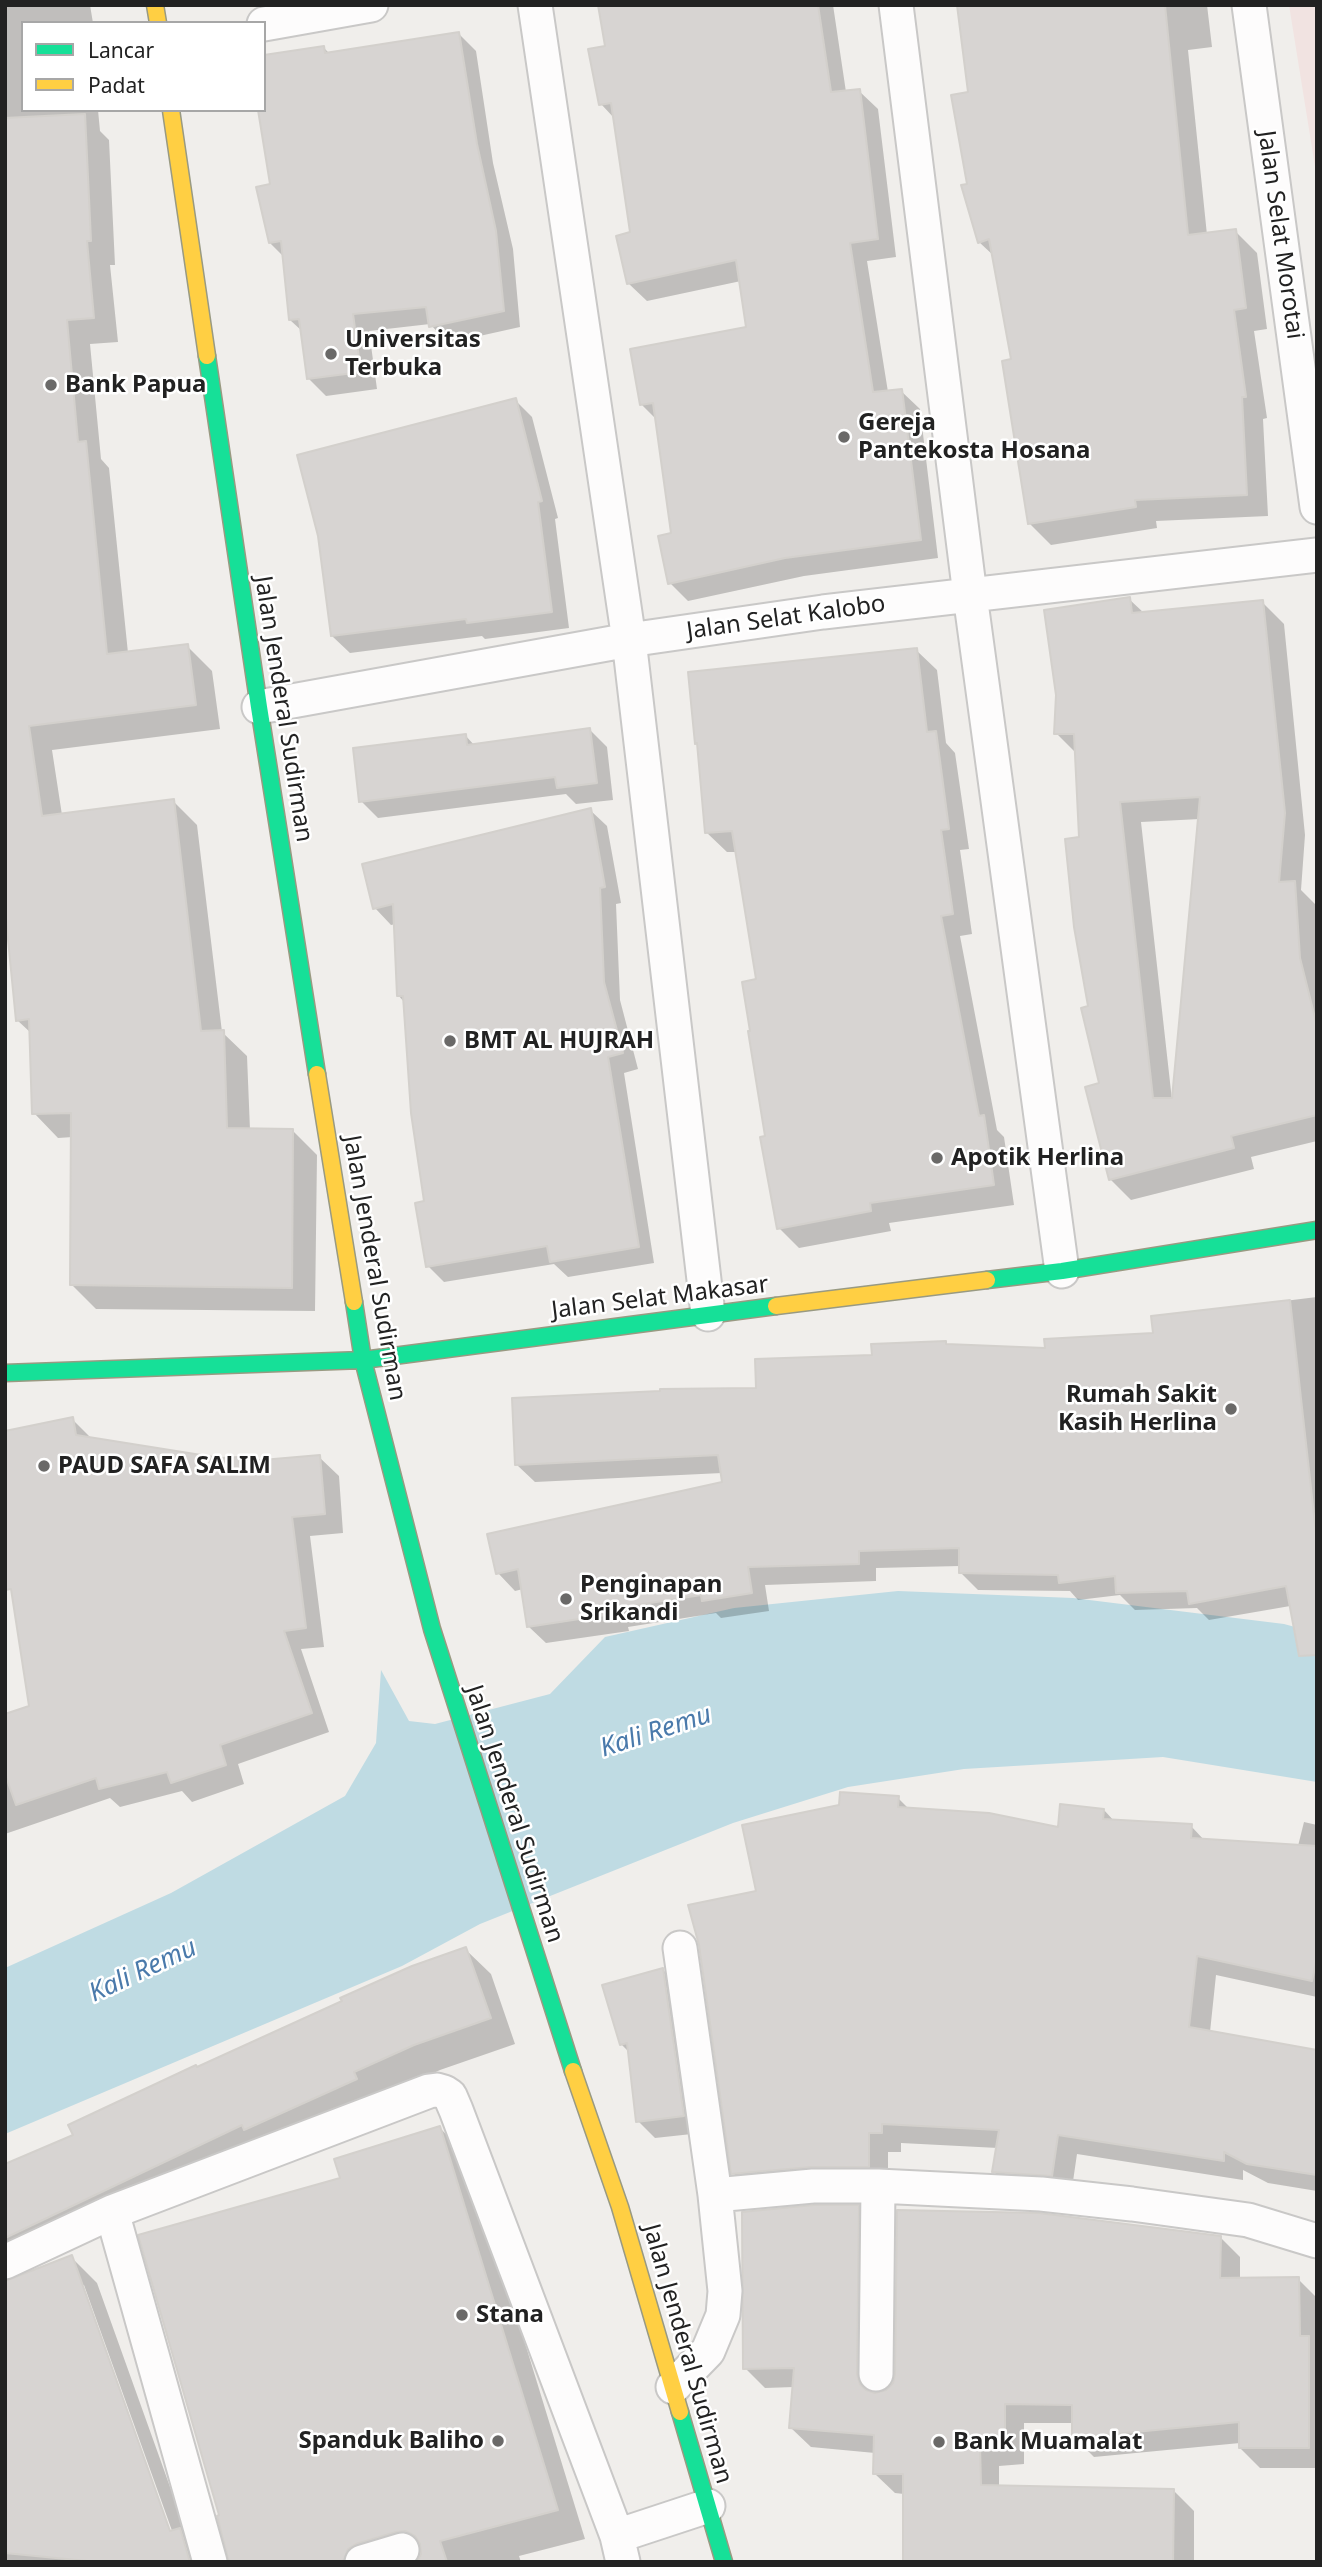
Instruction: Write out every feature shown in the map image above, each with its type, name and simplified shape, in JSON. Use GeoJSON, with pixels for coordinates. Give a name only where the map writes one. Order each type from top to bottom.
{"type":"FeatureCollection","features":[{"type":"Feature","properties":{"kind":"main road","name":"Jalan Jenderal Sudirman"},"geometry":{"type":"LineString","coordinates":[[171,112],[259,707],[363,1360],[432,1629],[555,2020],[620,2207],[724,2562]]}},
{"type":"Feature","properties":{"kind":"main road","name":"Jalan Selat Makasar"},"geometry":{"type":"LineString","coordinates":[[5,1373],[363,1360],[1062,1271],[1317,1230]]}},
{"type":"Feature","properties":{"kind":"street"},"geometry":{"type":"LineString","coordinates":[[266,24],[371,5]]}},
{"type":"Feature","properties":{"kind":"street"},"geometry":{"type":"LineString","coordinates":[[535,5],[629,640],[708,1314]]}},
{"type":"Feature","properties":{"kind":"street"},"geometry":{"type":"LineString","coordinates":[[895,5],[970,595],[1062,1271]]}},
{"type":"Feature","properties":{"kind":"street","name":"Jalan Selat Morotai"},"geometry":{"type":"LineString","coordinates":[[1249,5],[1317,507]]}},
{"type":"Feature","properties":{"kind":"street","name":"Jalan Selat Kalobo"},"geometry":{"type":"LineString","coordinates":[[259,707],[629,640],[823,612],[1317,555]]}},
{"type":"Feature","properties":{"kind":"street"},"geometry":{"type":"LineString","coordinates":[[673,2387],[708,2351],[723,2315],[725,2291],[715,2195],[680,1948]]}},
{"type":"Feature","properties":{"kind":"street"},"geometry":{"type":"LineString","coordinates":[[5,2262],[112,2212],[429,2091],[444,2092],[450,2096],[456,2110],[620,2549],[708,2506]]}},
{"type":"Feature","properties":{"kind":"street"},"geometry":{"type":"LineString","coordinates":[[715,2195],[813,2186],[878,2186],[1041,2194],[1248,2220],[1317,2241]]}},
{"type":"Feature","properties":{"kind":"street"},"geometry":{"type":"LineString","coordinates":[[876,2374],[878,2186]]}},
{"type":"Feature","properties":{"kind":"street"},"geometry":{"type":"LineString","coordinates":[[112,2212],[210,2562]]}},
{"type":"Feature","properties":{"kind":"street"},"geometry":{"type":"LineString","coordinates":[[362,2562],[402,2550]]}},
{"type":"Feature","properties":{"kind":"shaded area"},"geometry":{"type":"Polygon","coordinates":[[[1289,5],[1317,5],[1317,179],[1289,5]]]}},
{"type":"Feature","properties":{"kind":"water","name":"Kali Remu"},"geometry":{"type":"Polygon","coordinates":[[[898,1591],[1073,1598],[1284,1624],[1317,1633],[1317,1782],[1163,1757],[964,1769],[848,1787],[733,1823],[480,1924],[402,1966],[5,2134],[5,1968],[171,1893],[345,1796],[376,1743],[381,1670],[409,1721],[435,1724],[550,1694],[605,1637],[734,1608],[898,1591]]]}},
{"type":"Feature","properties":{"kind":"building"},"geometry":{"type":"Polygon","coordinates":[[[598,5],[818,5],[831,92],[860,89],[878,239],[850,243],[873,392],[902,389],[921,540],[785,558],[668,584],[658,536],[671,533],[653,403],[640,405],[630,349],[746,327],[736,260],[627,284],[616,236],[630,232],[611,103],[599,105],[588,49],[605,46],[598,5]]]}},
{"type":"Feature","properties":{"kind":"building"},"geometry":{"type":"Polygon","coordinates":[[[957,5],[1165,5],[1188,235],[1236,229],[1246,308],[1234,310],[1246,397],[1242,397],[1247,495],[1135,500],[1136,507],[1028,524],[1002,361],[1011,359],[989,239],[978,243],[961,185],[967,184],[951,95],[968,92],[957,5]]]}},
{"type":"Feature","properties":{"kind":"building"},"geometry":{"type":"Polygon","coordinates":[[[459,32],[477,144],[496,231],[504,311],[429,327],[426,307],[353,314],[361,372],[307,379],[299,319],[289,320],[281,241],[269,243],[256,187],[270,184],[258,112],[266,112],[266,55],[324,46],[325,53],[459,32]]]}},
{"type":"Feature","properties":{"kind":"building"},"geometry":{"type":"Polygon","coordinates":[[[85,114],[91,241],[87,241],[94,318],[67,320],[78,442],[86,441],[107,654],[188,644],[196,705],[29,726],[42,816],[174,799],[201,1031],[224,1030],[227,1128],[293,1129],[292,1288],[70,1285],[71,1113],[32,1114],[29,1019],[16,1021],[5,909],[5,118],[85,114]]]}},
{"type":"Feature","properties":{"kind":"building"},"geometry":{"type":"Polygon","coordinates":[[[516,398],[542,501],[538,502],[552,612],[467,623],[466,619],[331,636],[318,536],[297,455],[516,398]]]}},
{"type":"Feature","properties":{"kind":"building"},"geometry":{"type":"Polygon","coordinates":[[[1130,597],[1132,613],[1263,600],[1285,813],[1279,882],[1295,881],[1300,958],[1317,1026],[1317,1115],[1231,1136],[1234,1148],[1109,1180],[1085,1087],[1099,1083],[1081,1008],[1088,1006],[1074,927],[1065,839],[1079,837],[1074,734],[1054,734],[1056,695],[1044,610],[1130,597]],[[1200,797],[1120,802],[1153,1098],[1172,1098],[1200,797]]]}},
{"type":"Feature","properties":{"kind":"building"},"geometry":{"type":"Polygon","coordinates":[[[917,648],[927,732],[936,731],[949,829],[941,830],[953,914],[941,916],[979,1116],[984,1115],[994,1185],[870,1203],[871,1211],[777,1229],[760,1137],[765,1136],[742,982],[756,979],[732,831],[705,833],[688,672],[917,648]]]}},
{"type":"Feature","properties":{"kind":"building"},"geometry":{"type":"Polygon","coordinates":[[[590,728],[597,783],[557,788],[555,777],[359,802],[353,748],[466,734],[467,745],[590,728]]]}},
{"type":"Feature","properties":{"kind":"building"},"geometry":{"type":"Polygon","coordinates":[[[591,808],[605,887],[600,888],[604,982],[623,1053],[608,1057],[639,1247],[550,1262],[547,1246],[426,1267],[415,1203],[424,1201],[411,1113],[403,996],[397,996],[393,904],[373,909],[362,864],[591,808]]]}},
{"type":"Feature","properties":{"kind":"building"},"geometry":{"type":"Polygon","coordinates":[[[1290,1300],[1317,1542],[1317,1655],[1299,1656],[1286,1586],[1189,1604],[1187,1591],[1116,1593],[1115,1576],[1059,1583],[1058,1575],[959,1573],[959,1548],[859,1551],[859,1564],[748,1567],[752,1593],[702,1601],[701,1595],[611,1609],[612,1614],[527,1627],[518,1569],[496,1574],[487,1534],[722,1482],[718,1455],[515,1465],[512,1398],[660,1389],[756,1388],[755,1359],[872,1355],[871,1344],[946,1341],[946,1344],[1045,1348],[1044,1339],[1153,1333],[1151,1316],[1290,1300]]]}},
{"type":"Feature","properties":{"kind":"building"},"geometry":{"type":"Polygon","coordinates":[[[73,1417],[76,1435],[220,1458],[239,1457],[239,1462],[320,1455],[325,1514],[292,1517],[306,1628],[284,1631],[312,1713],[220,1745],[226,1765],[171,1783],[167,1772],[99,1789],[96,1778],[16,1805],[5,1774],[5,1714],[29,1706],[11,1589],[5,1590],[5,1431],[73,1417]]]}},
{"type":"Feature","properties":{"kind":"building"},"geometry":{"type":"Polygon","coordinates":[[[840,1792],[899,1796],[898,1807],[989,1813],[1058,1827],[1060,1804],[1104,1809],[1103,1819],[1192,1824],[1191,1838],[1317,1846],[1317,1958],[1312,1981],[1197,1956],[1189,2027],[1317,2050],[1317,2175],[1247,2164],[1224,2152],[1224,2161],[1058,2135],[1052,2176],[992,2172],[999,2130],[882,2124],[882,2133],[869,2133],[869,2167],[811,2167],[731,2174],[699,1945],[688,1905],[756,1891],[742,1825],[839,1805],[840,1792]]]}},
{"type":"Feature","properties":{"kind":"building"},"geometry":{"type":"Polygon","coordinates":[[[466,1947],[491,2018],[414,2045],[354,2072],[357,2079],[244,2130],[242,2125],[5,2238],[5,2164],[73,2135],[68,2125],[342,2001],[340,1998],[412,1966],[466,1947]]]}},
{"type":"Feature","properties":{"kind":"building"},"geometry":{"type":"Polygon","coordinates":[[[663,1968],[684,2116],[636,2122],[627,2043],[620,2045],[602,1985],[663,1968]]]}},
{"type":"Feature","properties":{"kind":"building"},"geometry":{"type":"Polygon","coordinates":[[[440,2126],[558,2510],[440,2541],[447,2562],[417,2562],[421,2554],[420,2544],[415,2536],[406,2531],[356,2544],[348,2549],[343,2562],[229,2562],[217,2516],[219,2515],[138,2235],[340,2178],[334,2159],[440,2126]]]}},
{"type":"Feature","properties":{"kind":"building"},"geometry":{"type":"Polygon","coordinates":[[[814,2205],[859,2205],[857,2374],[860,2384],[875,2393],[886,2390],[893,2383],[895,2374],[897,2210],[1039,2213],[1221,2236],[1220,2278],[1299,2277],[1300,2336],[1309,2336],[1309,2448],[1239,2448],[1239,2422],[1072,2438],[1072,2405],[1005,2404],[1005,2444],[980,2447],[981,2485],[1174,2489],[1173,2562],[903,2562],[903,2474],[873,2474],[874,2435],[789,2428],[794,2368],[743,2369],[742,2212],[814,2205]]]}},
{"type":"Feature","properties":{"kind":"building"},"geometry":{"type":"Polygon","coordinates":[[[72,2255],[170,2531],[180,2528],[190,2562],[97,2562],[5,2553],[5,2281],[72,2255]]]}},
{"type":"Feature","properties":{"kind":"traffic: fast"},"geometry":{"type":"LineString","coordinates":[[207,356],[317,1074]]}},
{"type":"Feature","properties":{"kind":"traffic: fast"},"geometry":{"type":"LineString","coordinates":[[987,1280],[1062,1271],[1317,1230]]}},
{"type":"Feature","properties":{"kind":"traffic: fast"},"geometry":{"type":"LineString","coordinates":[[354,1302],[363,1360],[432,1629],[573,2071]]}},
{"type":"Feature","properties":{"kind":"traffic: fast"},"geometry":{"type":"LineString","coordinates":[[5,1373],[363,1360],[776,1306]]}},
{"type":"Feature","properties":{"kind":"traffic: fast"},"geometry":{"type":"LineString","coordinates":[[680,2412],[724,2562]]}},
{"type":"Feature","properties":{"kind":"traffic: slow"},"geometry":{"type":"LineString","coordinates":[[155,5],[158,21]]}},
{"type":"Feature","properties":{"kind":"traffic: slow"},"geometry":{"type":"LineString","coordinates":[[171,112],[207,356]]}},
{"type":"Feature","properties":{"kind":"traffic: slow"},"geometry":{"type":"LineString","coordinates":[[317,1074],[354,1302]]}},
{"type":"Feature","properties":{"kind":"traffic: slow"},"geometry":{"type":"LineString","coordinates":[[776,1306],[987,1280]]}},
{"type":"Feature","properties":{"kind":"traffic: slow"},"geometry":{"type":"LineString","coordinates":[[573,2071],[620,2207],[680,2412]]}},
{"type":"Feature","properties":{"kind":"place","name":"Universitas Terbuka"},"geometry":{"type":"Point","coordinates":[331,354]}},
{"type":"Feature","properties":{"kind":"place","name":"Bank Papua"},"geometry":{"type":"Point","coordinates":[51,385]}},
{"type":"Feature","properties":{"kind":"place","name":"Gereja Pantekosta Hosana"},"geometry":{"type":"Point","coordinates":[844,437]}},
{"type":"Feature","properties":{"kind":"place","name":"BMT AL HUJRAH"},"geometry":{"type":"Point","coordinates":[450,1041]}},
{"type":"Feature","properties":{"kind":"place","name":"Apotik Herlina"},"geometry":{"type":"Point","coordinates":[937,1158]}},
{"type":"Feature","properties":{"kind":"place","name":"Rumah Sakit Kasih Herlina"},"geometry":{"type":"Point","coordinates":[1231,1409]}},
{"type":"Feature","properties":{"kind":"place","name":"PAUD SAFA SALIM"},"geometry":{"type":"Point","coordinates":[44,1466]}},
{"type":"Feature","properties":{"kind":"place","name":"Penginapan Srikandi"},"geometry":{"type":"Point","coordinates":[566,1599]}},
{"type":"Feature","properties":{"kind":"place","name":"Stana"},"geometry":{"type":"Point","coordinates":[462,2315]}},
{"type":"Feature","properties":{"kind":"place","name":"Spanduk Baliho"},"geometry":{"type":"Point","coordinates":[498,2441]}},
{"type":"Feature","properties":{"kind":"place","name":"Bank Muamalat"},"geometry":{"type":"Point","coordinates":[939,2442]}}]}
